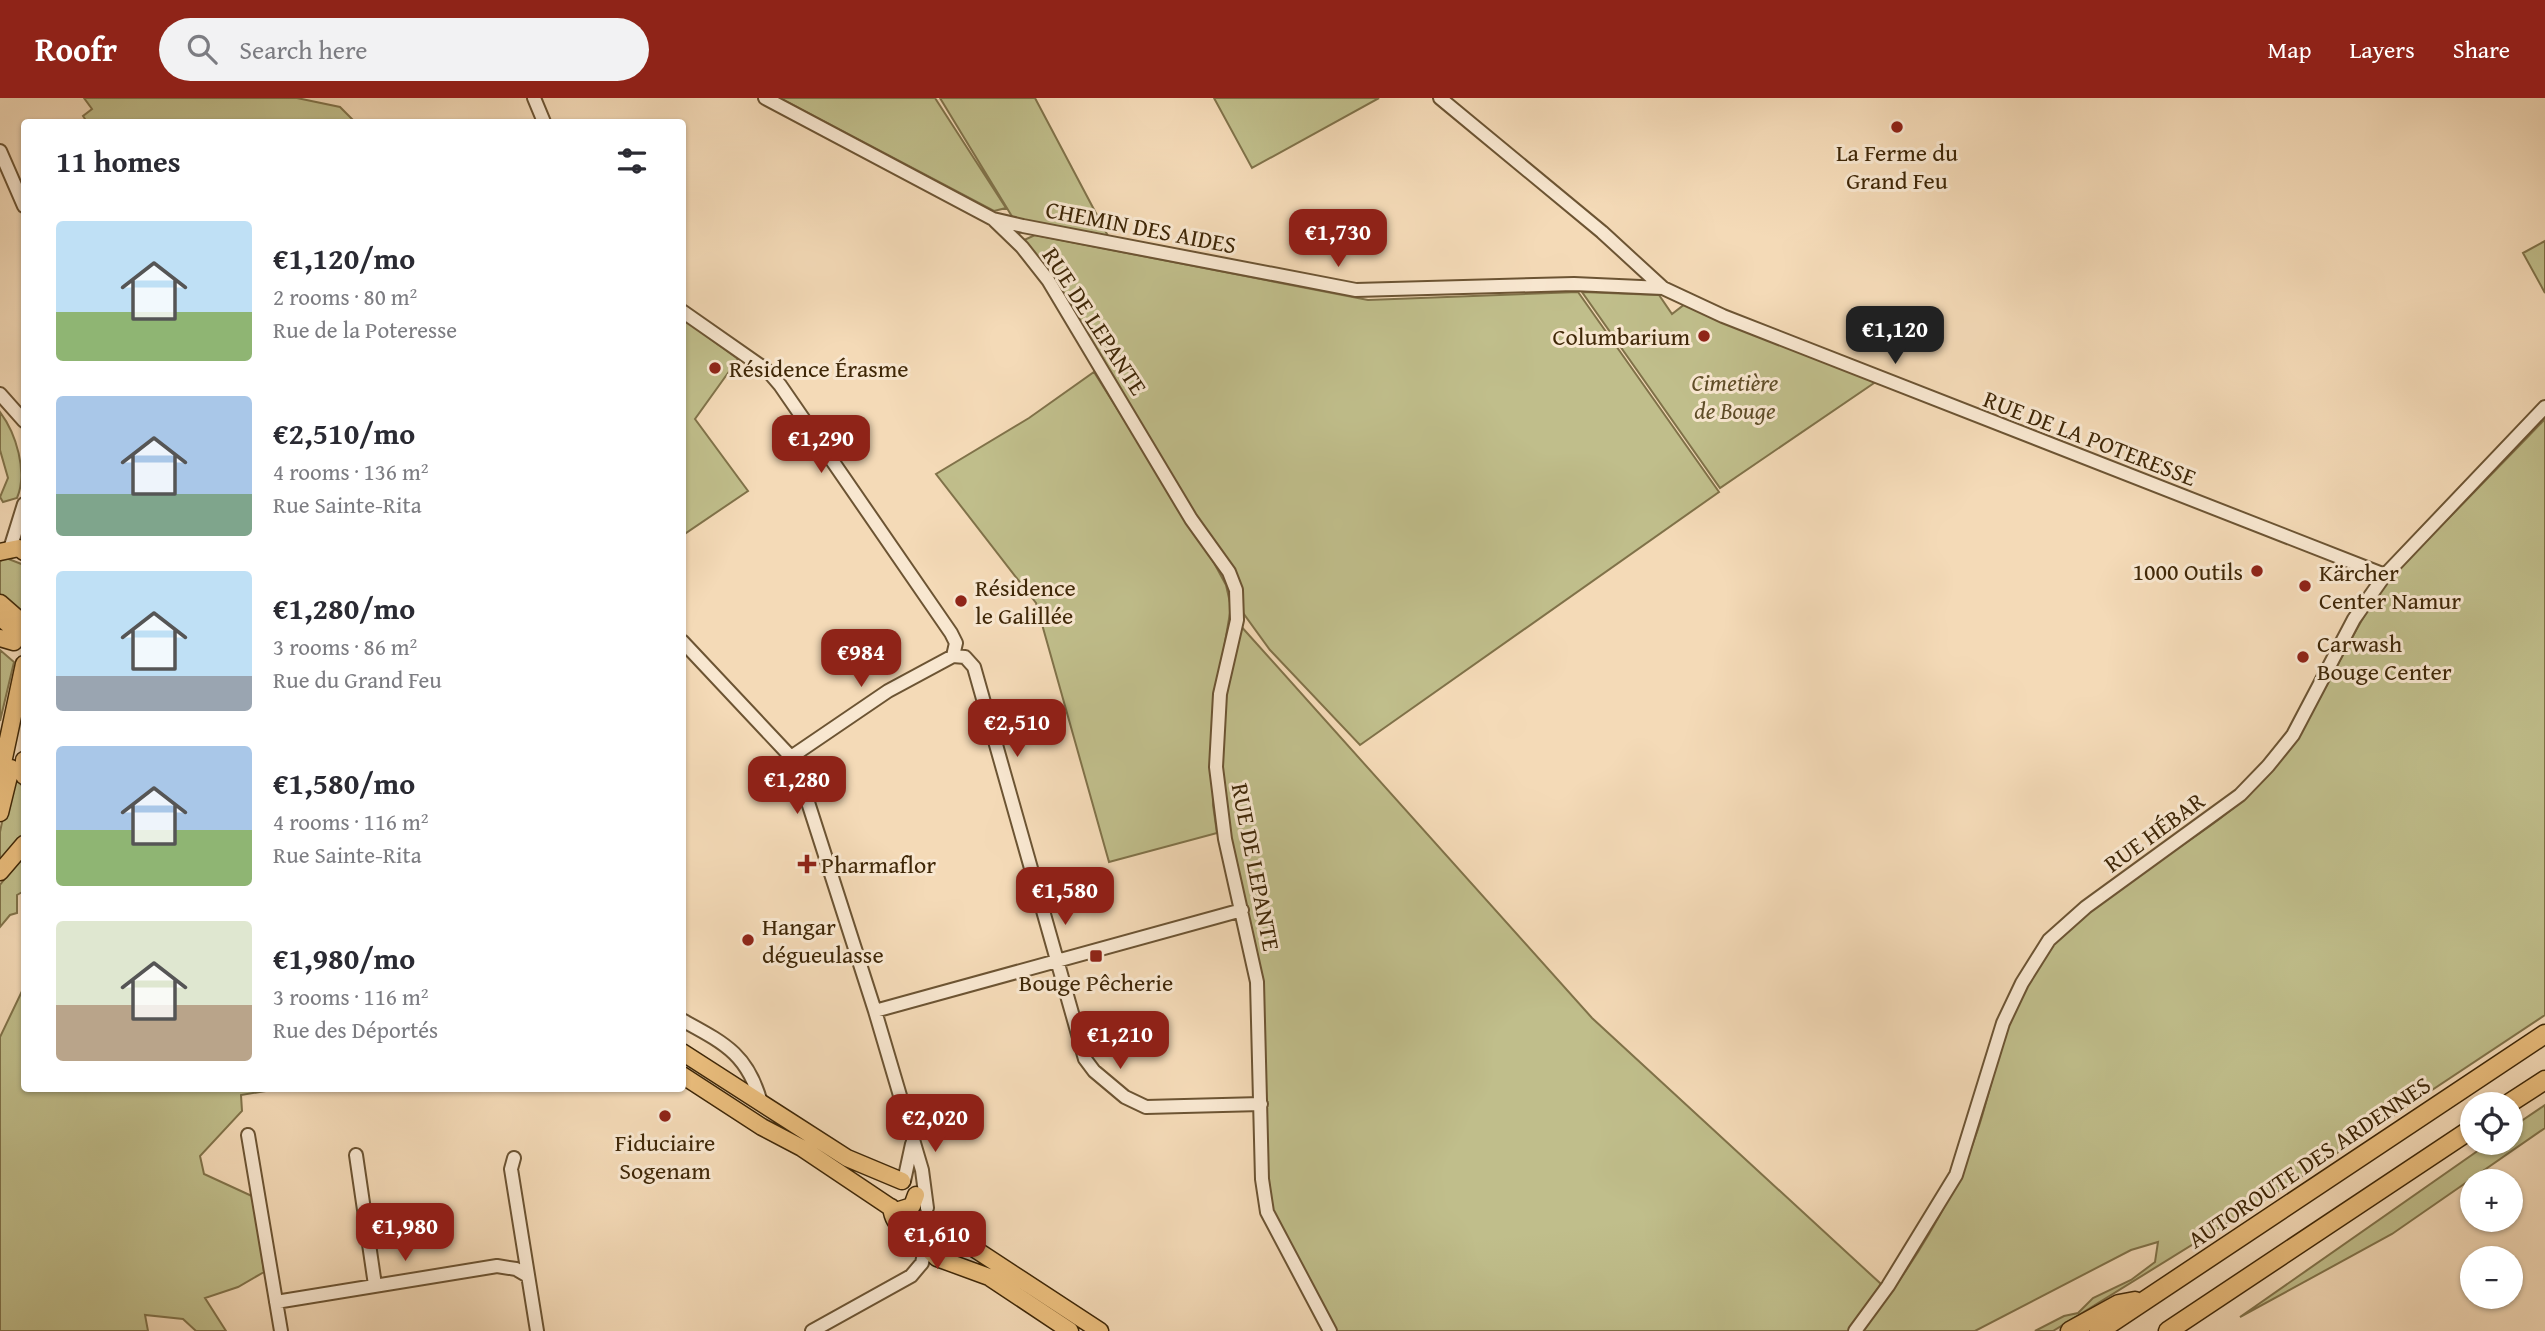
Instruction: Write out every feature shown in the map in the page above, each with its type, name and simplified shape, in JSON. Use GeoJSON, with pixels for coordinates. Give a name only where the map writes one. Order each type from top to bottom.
{"type":"FeatureCollection","features":[{"type":"Feature","properties":{"kind":"highway","name":"AUTOROUTE DES ARDENNES"},"geometry":{"type":"LineString","coordinates":[[2099,1331],[2545,1034]]}},
{"type":"Feature","properties":{"kind":"highway"},"geometry":{"type":"LineString","coordinates":[[2523,1094],[2545,1080]]}},
{"type":"Feature","properties":{"kind":"highway"},"geometry":{"type":"LineString","coordinates":[[2168,1331],[2460,1137]]}},
{"type":"Feature","properties":{"kind":"highway"},"geometry":{"type":"LineString","coordinates":[[2070,1331],[2119,1304],[2149,1298]]}},
{"type":"Feature","properties":{"kind":"main road"},"geometry":{"type":"LineString","coordinates":[[0,603],[15,634]]}},
{"type":"Feature","properties":{"kind":"main road"},"geometry":{"type":"LineString","coordinates":[[0,617],[15,634]]}},
{"type":"Feature","properties":{"kind":"main road"},"geometry":{"type":"LineString","coordinates":[[0,731],[20,705]]}},
{"type":"Feature","properties":{"kind":"main road"},"geometry":{"type":"LineString","coordinates":[[0,777],[20,705]]}},
{"type":"Feature","properties":{"kind":"main road"},"geometry":{"type":"LineString","coordinates":[[0,813],[20,705]]}},
{"type":"Feature","properties":{"kind":"main road"},"geometry":{"type":"LineString","coordinates":[[0,872],[21,848]]}},
{"type":"Feature","properties":{"kind":"main road"},"geometry":{"type":"LineString","coordinates":[[686,1055],[847,1158],[912,1186],[933,1218],[940,1236],[933,1247],[926,1249]]}},
{"type":"Feature","properties":{"kind":"main road"},"geometry":{"type":"LineString","coordinates":[[686,1078],[890,1206],[908,1210],[912,1186]]}},
{"type":"Feature","properties":{"kind":"main road"},"geometry":{"type":"LineString","coordinates":[[912,1186],[887,1189],[892,1218],[915,1246],[926,1249],[937,1258],[989,1277],[1070,1331]]}},
{"type":"Feature","properties":{"kind":"main road"},"geometry":{"type":"LineString","coordinates":[[910,1237],[915,1222],[933,1218],[1100,1331]]}},
{"type":"Feature","properties":{"kind":"street"},"geometry":{"type":"LineString","coordinates":[[534,98],[543,119]]}},
{"type":"Feature","properties":{"kind":"street","name":"CHEMIN DES AIDES"},"geometry":{"type":"LineString","coordinates":[[765,98],[993,219],[1356,290],[1574,284],[1663,288]]}},
{"type":"Feature","properties":{"kind":"street","name":"RUE DE LA POTERESSE"},"geometry":{"type":"LineString","coordinates":[[1440,98],[1602,232],[1663,288],[1723,316],[2385,575]]}},
{"type":"Feature","properties":{"kind":"street"},"geometry":{"type":"LineString","coordinates":[[0,151],[21,199]]}},
{"type":"Feature","properties":{"kind":"street","name":"RUE DE LEPANTE"},"geometry":{"type":"LineString","coordinates":[[993,219],[1022,247],[1048,280],[1191,519],[1229,572],[1238,608],[1220,694],[1216,767],[1225,839],[1257,982],[1262,1179],[1267,1212],[1330,1331]]}},
{"type":"Feature","properties":{"kind":"street"},"geometry":{"type":"LineString","coordinates":[[686,314],[768,371],[780,385],[951,633],[956,643],[953,656]]}},
{"type":"Feature","properties":{"kind":"street"},"geometry":{"type":"LineString","coordinates":[[0,394],[21,418]]}},
{"type":"Feature","properties":{"kind":"street","name":"RUE HÉBAR"},"geometry":{"type":"LineString","coordinates":[[1855,1331],[1888,1286],[1956,1175],[2003,1023],[2036,958],[2049,940],[2086,907],[2240,795],[2268,766],[2293,735],[2354,619],[2385,575],[2545,407]]}},
{"type":"Feature","properties":{"kind":"street"},"geometry":{"type":"LineString","coordinates":[[14,551],[21,518]]}},
{"type":"Feature","properties":{"kind":"street"},"geometry":{"type":"LineString","coordinates":[[686,645],[791,757],[805,787],[875,1011],[912,1144],[912,1186]]}},
{"type":"Feature","properties":{"kind":"street"},"geometry":{"type":"LineString","coordinates":[[791,757],[888,691],[953,656],[965,657],[974,667],[1085,1059],[1125,1097],[1146,1107],[1261,1104]]}},
{"type":"Feature","properties":{"kind":"street"},"geometry":{"type":"LineString","coordinates":[[875,1011],[1056,959],[1242,910]]}},
{"type":"Feature","properties":{"kind":"street"},"geometry":{"type":"LineString","coordinates":[[686,1022],[726,1044],[744,1061],[761,1103]]}},
{"type":"Feature","properties":{"kind":"street"},"geometry":{"type":"LineString","coordinates":[[248,1135],[281,1331]]}},
{"type":"Feature","properties":{"kind":"street"},"geometry":{"type":"LineString","coordinates":[[912,1144],[912,1186]]}},
{"type":"Feature","properties":{"kind":"street"},"geometry":{"type":"LineString","coordinates":[[356,1155],[375,1285]]}},
{"type":"Feature","properties":{"kind":"street"},"geometry":{"type":"LineString","coordinates":[[514,1158],[511,1169],[537,1331]]}},
{"type":"Feature","properties":{"kind":"street"},"geometry":{"type":"LineString","coordinates":[[812,1331],[911,1276],[922,1264],[926,1249]]}},
{"type":"Feature","properties":{"kind":"street"},"geometry":{"type":"LineString","coordinates":[[276,1302],[497,1266],[516,1269],[528,1276]]}},
{"type":"Feature","properties":{"kind":"green space"},"geometry":{"type":"Polygon","coordinates":[[[84,98],[297,98],[340,107],[352,119],[85,119],[83,116],[92,109],[84,98]]]}},
{"type":"Feature","properties":{"kind":"green space"},"geometry":{"type":"Polygon","coordinates":[[[780,98],[935,98],[1006,208],[994,211],[780,98]]]}},
{"type":"Feature","properties":{"kind":"green space"},"geometry":{"type":"Polygon","coordinates":[[[940,98],[1035,98],[1108,236],[1013,218],[940,98]]]}},
{"type":"Feature","properties":{"kind":"green space"},"geometry":{"type":"Polygon","coordinates":[[[1214,98],[1379,98],[1252,168],[1214,98]]]}},
{"type":"Feature","properties":{"kind":"green space"},"geometry":{"type":"Polygon","coordinates":[[[1035,235],[1368,300],[1578,292],[1719,492],[1360,745],[1270,650],[1241,610],[1235,581],[1022,241],[1035,235]]]}},
{"type":"Feature","properties":{"kind":"green space"},"geometry":{"type":"Polygon","coordinates":[[[2545,241],[2545,293],[2523,253],[2545,241]]]}},
{"type":"Feature","properties":{"kind":"green space","name":"Cimetière de Bouge"},"geometry":{"type":"Polygon","coordinates":[[[1582,292],[1659,295],[1672,314],[1685,304],[1877,381],[1720,488],[1582,292]]]}},
{"type":"Feature","properties":{"kind":"green space"},"geometry":{"type":"Polygon","coordinates":[[[686,321],[738,359],[695,419],[748,491],[686,533],[686,321]]]}},
{"type":"Feature","properties":{"kind":"green space"},"geometry":{"type":"Polygon","coordinates":[[[1094,372],[1213,561],[1226,585],[1231,607],[1212,719],[1213,805],[1217,833],[1109,862],[1036,603],[936,474],[1029,418],[1094,372]]]}},
{"type":"Feature","properties":{"kind":"green space"},"geometry":{"type":"Polygon","coordinates":[[[0,412],[11,431],[21,465],[17,498],[3,502],[0,497],[8,478],[0,450],[0,412]]]}},
{"type":"Feature","properties":{"kind":"green space"},"geometry":{"type":"Polygon","coordinates":[[[2545,419],[2545,1015],[2295,1181],[2053,1331],[2035,1331],[2064,1316],[2078,1313],[2093,1298],[2131,1280],[2155,1262],[2158,1242],[2131,1250],[1975,1331],[1862,1331],[1929,1235],[1956,1183],[1978,1129],[2013,1012],[2031,975],[2054,944],[2112,892],[2212,824],[2271,772],[2303,727],[2356,630],[2386,583],[2545,419]]]}},
{"type":"Feature","properties":{"kind":"green space"},"geometry":{"type":"Polygon","coordinates":[[[6,558],[21,564],[21,614],[0,594],[0,561],[6,558]]]}},
{"type":"Feature","properties":{"kind":"green space"},"geometry":{"type":"Polygon","coordinates":[[[1239,624],[1592,1018],[1881,1284],[1848,1331],[1332,1331],[1275,1221],[1267,1196],[1261,981],[1230,842],[1223,778],[1222,728],[1227,676],[1239,624]]]}},
{"type":"Feature","properties":{"kind":"green space"},"geometry":{"type":"Polygon","coordinates":[[[0,650],[14,662],[0,721],[0,650]]]}},
{"type":"Feature","properties":{"kind":"green space"},"geometry":{"type":"Polygon","coordinates":[[[13,769],[21,784],[21,839],[0,859],[0,832],[13,769]]]}},
{"type":"Feature","properties":{"kind":"green space"},"geometry":{"type":"Polygon","coordinates":[[[21,858],[21,893],[17,895],[17,913],[10,915],[0,927],[0,885],[21,858]]]}},
{"type":"Feature","properties":{"kind":"green space"},"geometry":{"type":"Polygon","coordinates":[[[21,993],[21,1092],[260,1092],[241,1095],[242,1111],[200,1156],[204,1174],[254,1197],[264,1272],[238,1287],[205,1298],[226,1331],[196,1331],[183,1319],[145,1315],[148,1331],[0,1331],[0,1037],[21,993]]]}},
{"type":"Feature","properties":{"kind":"green space"},"geometry":{"type":"Polygon","coordinates":[[[2545,1105],[2545,1128],[2523,1143],[2523,1120],[2545,1105]]]}},
{"type":"Feature","properties":{"kind":"green space"},"geometry":{"type":"Polygon","coordinates":[[[2472,1155],[2506,1155],[2486,1169],[2460,1169],[2460,1187],[2392,1234],[2240,1317],[2472,1155]]]}},
{"type":"Feature","properties":{"kind":"place","name":"La Ferme du Grand Feu"},"geometry":{"type":"Point","coordinates":[1897,127]}},
{"type":"Feature","properties":{"kind":"place","name":"Columbarium"},"geometry":{"type":"Point","coordinates":[1704,336]}},
{"type":"Feature","properties":{"kind":"place","name":"Résidence Érasme"},"geometry":{"type":"Point","coordinates":[715,368]}},
{"type":"Feature","properties":{"kind":"place","name":"1000 Outils"},"geometry":{"type":"Point","coordinates":[2257,571]}},
{"type":"Feature","properties":{"kind":"place","name":"Kärcher Center Namur"},"geometry":{"type":"Point","coordinates":[2305,586]}},
{"type":"Feature","properties":{"kind":"place","name":"Résidence le Galillée"},"geometry":{"type":"Point","coordinates":[961,601]}},
{"type":"Feature","properties":{"kind":"place","name":"Carwash Bouge Center"},"geometry":{"type":"Point","coordinates":[2303,657]}},
{"type":"Feature","properties":{"kind":"place","name":"Pharmaflor"},"geometry":{"type":"Point","coordinates":[807,864]}},
{"type":"Feature","properties":{"kind":"place","name":"Hangar dégueulasse"},"geometry":{"type":"Point","coordinates":[748,940]}},
{"type":"Feature","properties":{"kind":"place","name":"Bouge Pêcherie"},"geometry":{"type":"Point","coordinates":[1096,956]}},
{"type":"Feature","properties":{"kind":"place","name":"Fiduciaire Sogenam"},"geometry":{"type":"Point","coordinates":[665,1116]}}]}
